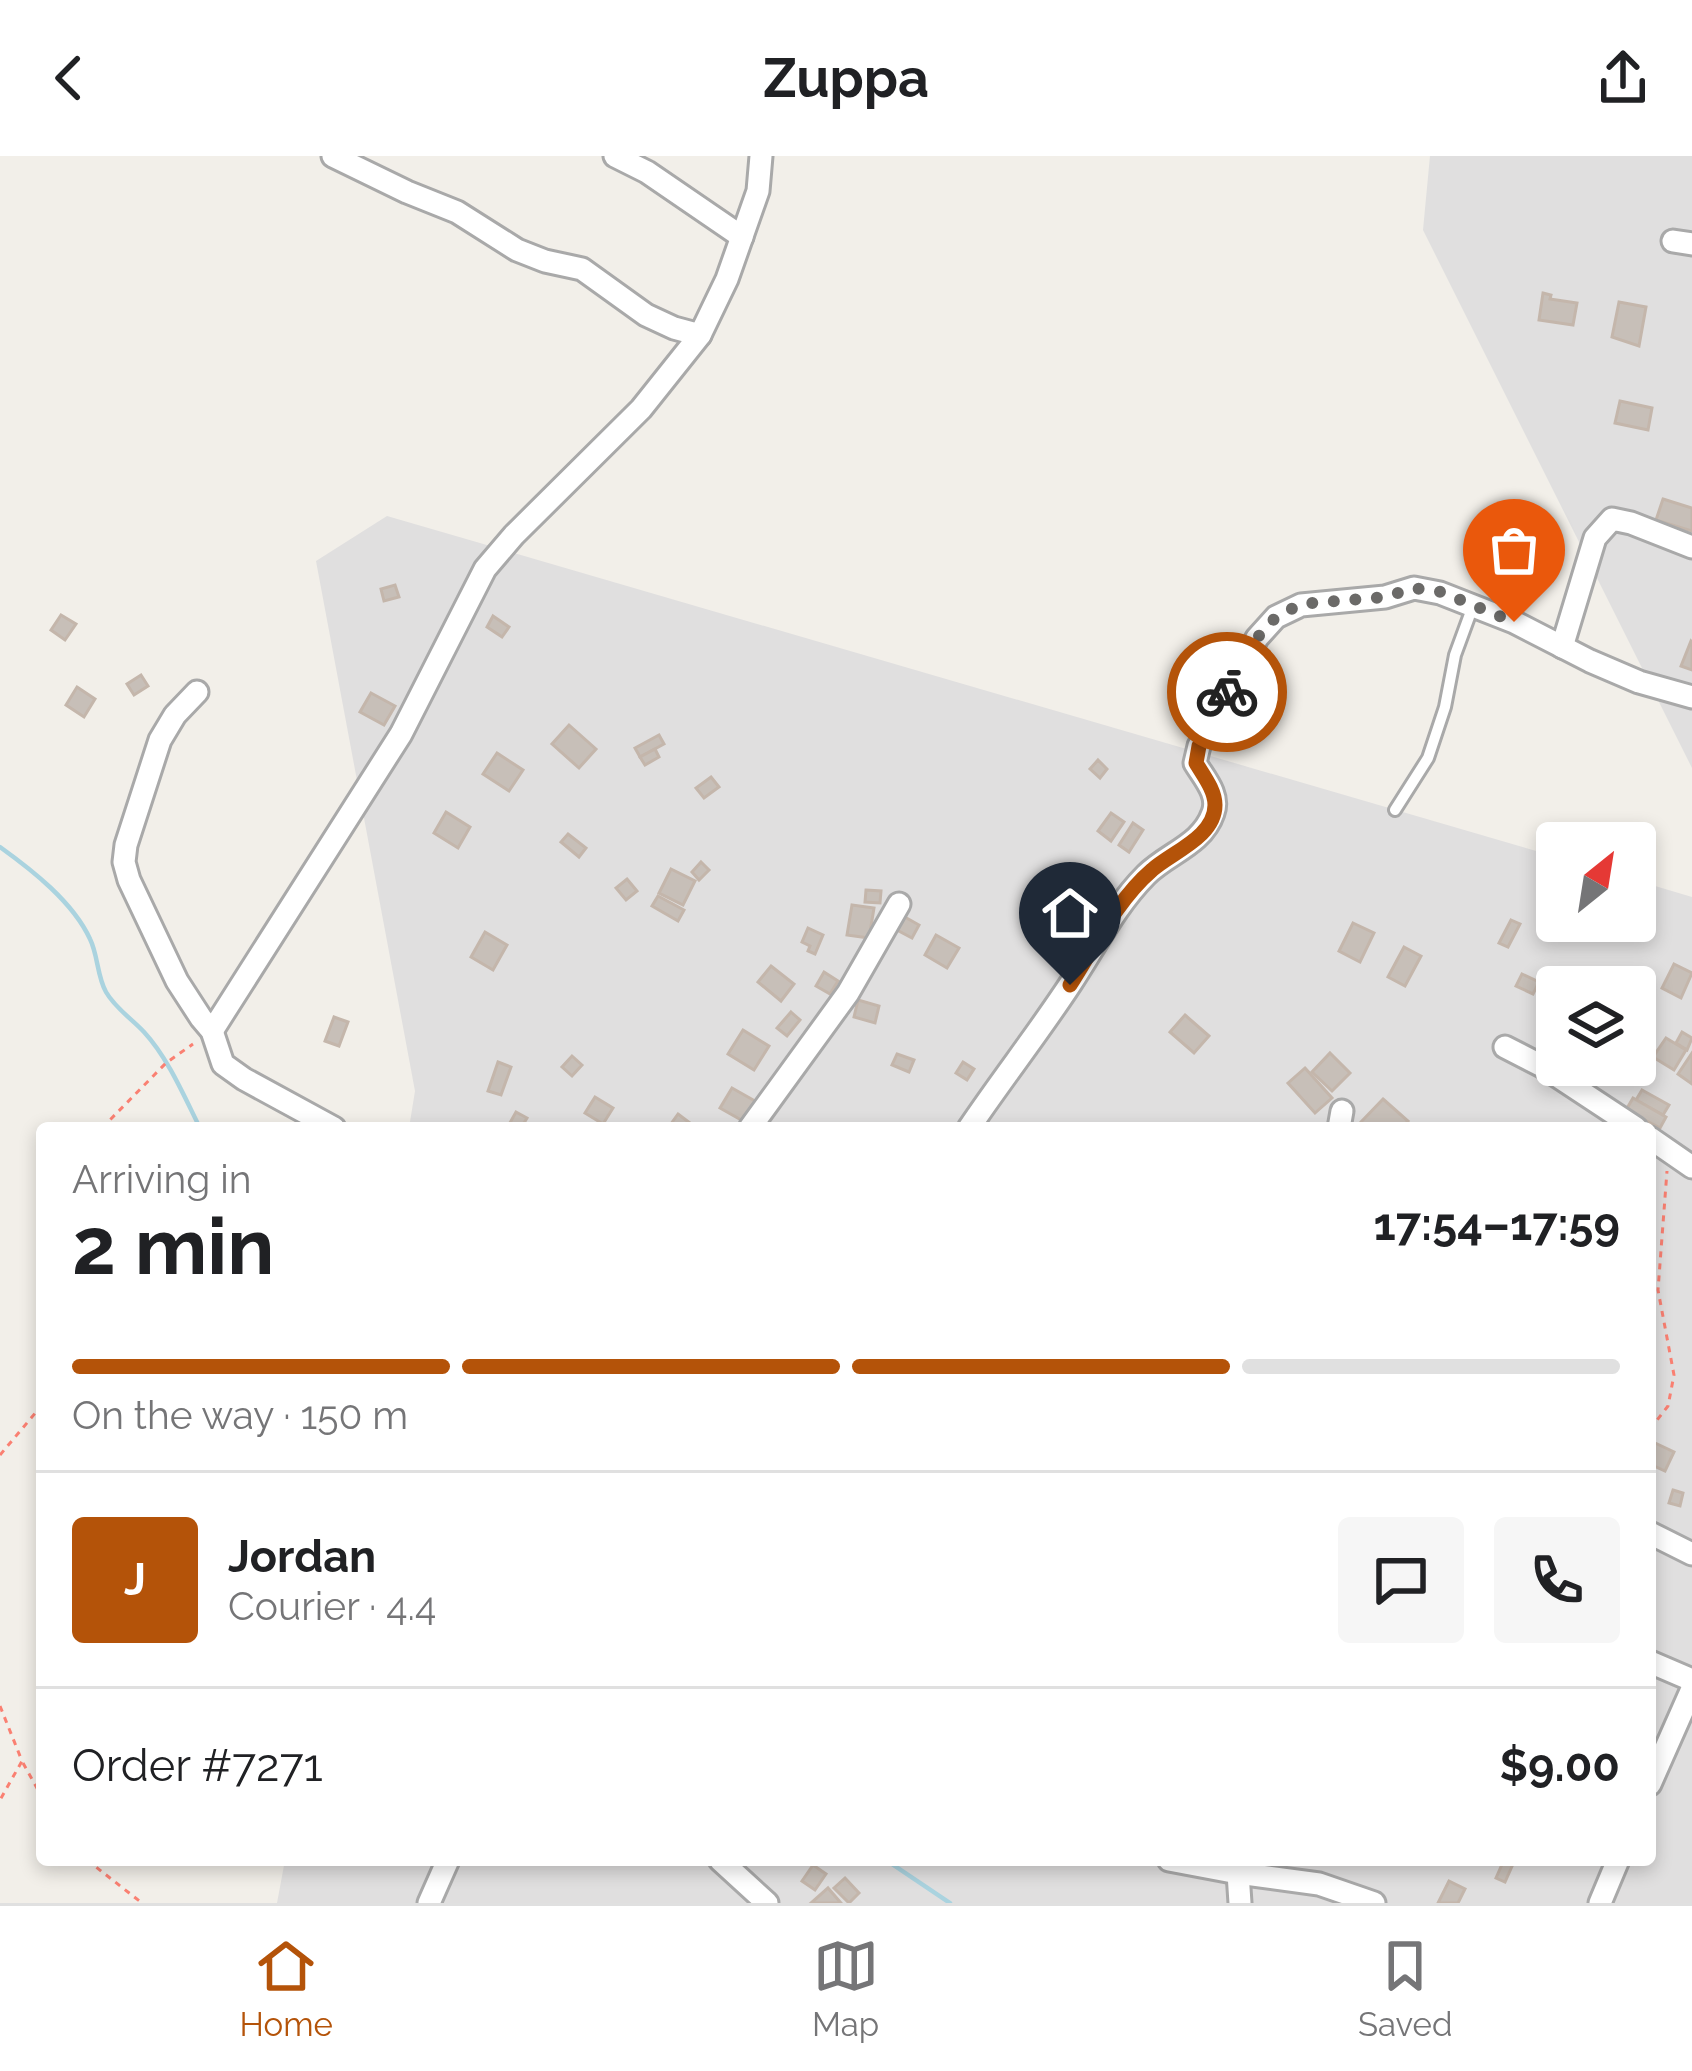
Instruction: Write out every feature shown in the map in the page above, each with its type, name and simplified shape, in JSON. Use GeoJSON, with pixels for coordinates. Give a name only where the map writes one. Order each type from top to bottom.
{"type":"FeatureCollection","features":[{"type":"Feature","properties":{"kind":"street"},"geometry":{"type":"LineString","coordinates":[[333,156],[457,212],[517,250],[582,268],[646,315],[700,334]]}},
{"type":"Feature","properties":{"kind":"street"},"geometry":{"type":"LineString","coordinates":[[615,156],[647,172],[742,237]]}},
{"type":"Feature","properties":{"kind":"street"},"geometry":{"type":"LineString","coordinates":[[212,1031],[401,734],[484,569],[641,409],[700,334],[727,279],[758,191],[761,156]]}},
{"type":"Feature","properties":{"kind":"street"},"geometry":{"type":"LineString","coordinates":[[1562,647],[1595,538],[1612,518],[1692,548]]}},
{"type":"Feature","properties":{"kind":"street"},"geometry":{"type":"LineString","coordinates":[[973,1122],[1121,904],[1147,874],[1206,828],[1216,808],[1212,790],[1196,763],[1199,746],[1257,638],[1276,617],[1301,604],[1385,597],[1414,588],[1441,592],[1639,682],[1692,697]]}},
{"type":"Feature","properties":{"kind":"street"},"geometry":{"type":"LineString","coordinates":[[196,692],[160,740],[124,862],[177,981],[212,1031],[223,1064],[323,1122]]}},
{"type":"Feature","properties":{"kind":"street"},"geometry":{"type":"LineString","coordinates":[[754,1122],[848,993],[899,904]]}},
{"type":"Feature","properties":{"kind":"street"},"geometry":{"type":"LineString","coordinates":[[1505,1047],[1627,1122]]}},
{"type":"Feature","properties":{"kind":"street"},"geometry":{"type":"LineString","coordinates":[[1659,1144],[1692,1167]]}},
{"type":"Feature","properties":{"kind":"street"},"geometry":{"type":"LineString","coordinates":[[1656,1536],[1692,1554]]}},
{"type":"Feature","properties":{"kind":"street"},"geometry":{"type":"LineString","coordinates":[[1656,1665],[1692,1684],[1656,1770]]}},
{"type":"Feature","properties":{"kind":"street"},"geometry":{"type":"LineString","coordinates":[[429,1903],[445,1866]]}},
{"type":"Feature","properties":{"kind":"street"},"geometry":{"type":"LineString","coordinates":[[727,1866],[767,1903]]}},
{"type":"Feature","properties":{"kind":"street"},"geometry":{"type":"LineString","coordinates":[[1199,1866],[1319,1884],[1375,1903]]}},
{"type":"Feature","properties":{"kind":"street"},"geometry":{"type":"LineString","coordinates":[[1600,1903],[1615,1866]]}},
{"type":"Feature","properties":{"kind":"street"},"geometry":{"type":"LineString","coordinates":[[1238,1874],[1240,1903]]}},
{"type":"Feature","properties":{"kind":"lane"},"geometry":{"type":"LineString","coordinates":[[1395,810],[1428,758],[1473,606]]}},
{"type":"Feature","properties":{"kind":"path"},"geometry":{"type":"LineString","coordinates":[[108,1122],[166,1063],[212,1031]]}},
{"type":"Feature","properties":{"kind":"path"},"geometry":{"type":"LineString","coordinates":[[1656,1421],[1668,1406],[1674,1375],[1658,1290],[1659,1144]]}},
{"type":"Feature","properties":{"kind":"path"},"geometry":{"type":"LineString","coordinates":[[0,1456],[36,1412]]}},
{"type":"Feature","properties":{"kind":"path"},"geometry":{"type":"LineString","coordinates":[[0,1706],[36,1786]]}},
{"type":"Feature","properties":{"kind":"path"},"geometry":{"type":"LineString","coordinates":[[0,1800],[22,1761]]}},
{"type":"Feature","properties":{"kind":"path"},"geometry":{"type":"LineString","coordinates":[[0,1783],[8,1787]]}},
{"type":"Feature","properties":{"kind":"path"},"geometry":{"type":"LineString","coordinates":[[95,1866],[142,1903]]}},
{"type":"Feature","properties":{"kind":"shaded area"},"geometry":{"type":"Polygon","coordinates":[[[1430,156],[1692,156],[1692,768],[1423,230],[1430,156]]]}},
{"type":"Feature","properties":{"kind":"shaded area"},"geometry":{"type":"Polygon","coordinates":[[[387,516],[1536,851],[1536,942],[1656,942],[1656,886],[1692,897],[1692,1903],[277,1903],[284,1866],[1656,1866],[1656,1122],[410,1122],[415,1091],[316,561],[387,516]]]}},
{"type":"Feature","properties":{"kind":"building"},"geometry":{"type":"Polygon","coordinates":[[[1543,293],[1551,295],[1550,299],[1577,303],[1573,325],[1539,320],[1543,293]]]}},
{"type":"Feature","properties":{"kind":"building"},"geometry":{"type":"Polygon","coordinates":[[[1619,302],[1646,307],[1639,346],[1612,337],[1619,302]]]}},
{"type":"Feature","properties":{"kind":"building"},"geometry":{"type":"Polygon","coordinates":[[[1620,401],[1652,408],[1648,430],[1615,423],[1620,401]]]}},
{"type":"Feature","properties":{"kind":"building"},"geometry":{"type":"Polygon","coordinates":[[[1663,499],[1692,508],[1692,531],[1656,520],[1663,499]]]}},
{"type":"Feature","properties":{"kind":"building"},"geometry":{"type":"Polygon","coordinates":[[[395,585],[399,597],[384,601],[381,589],[395,585]]]}},
{"type":"Feature","properties":{"kind":"building"},"geometry":{"type":"Polygon","coordinates":[[[61,615],[76,624],[65,640],[51,630],[61,615]]]}},
{"type":"Feature","properties":{"kind":"building"},"geometry":{"type":"Polygon","coordinates":[[[493,616],[509,627],[502,637],[487,627],[493,616]]]}},
{"type":"Feature","properties":{"kind":"building"},"geometry":{"type":"Polygon","coordinates":[[[1692,642],[1692,670],[1681,666],[1692,642]]]}},
{"type":"Feature","properties":{"kind":"building"},"geometry":{"type":"Polygon","coordinates":[[[141,675],[148,686],[134,695],[127,684],[141,675]]]}},
{"type":"Feature","properties":{"kind":"building"},"geometry":{"type":"Polygon","coordinates":[[[77,687],[95,699],[84,717],[66,705],[77,687]]]}},
{"type":"Feature","properties":{"kind":"building"},"geometry":{"type":"Polygon","coordinates":[[[371,693],[395,706],[384,725],[360,712],[371,693]]]}},
{"type":"Feature","properties":{"kind":"building"},"geometry":{"type":"Polygon","coordinates":[[[569,725],[596,749],[579,768],[552,744],[569,725]]]}},
{"type":"Feature","properties":{"kind":"building"},"geometry":{"type":"Polygon","coordinates":[[[659,735],[664,744],[640,757],[635,748],[659,735]]]}},
{"type":"Feature","properties":{"kind":"building"},"geometry":{"type":"Polygon","coordinates":[[[655,749],[659,757],[645,765],[640,757],[655,749]]]}},
{"type":"Feature","properties":{"kind":"building"},"geometry":{"type":"Polygon","coordinates":[[[497,753],[523,770],[509,791],[483,774],[497,753]]]}},
{"type":"Feature","properties":{"kind":"building"},"geometry":{"type":"Polygon","coordinates":[[[1098,760],[1107,769],[1100,778],[1090,769],[1098,760]]]}},
{"type":"Feature","properties":{"kind":"building"},"geometry":{"type":"Polygon","coordinates":[[[711,777],[719,787],[704,798],[696,788],[711,777]]]}},
{"type":"Feature","properties":{"kind":"building"},"geometry":{"type":"Polygon","coordinates":[[[446,812],[470,827],[458,848],[434,833],[446,812]]]}},
{"type":"Feature","properties":{"kind":"building"},"geometry":{"type":"Polygon","coordinates":[[[1111,813],[1124,822],[1111,841],[1098,831],[1111,813]]]}},
{"type":"Feature","properties":{"kind":"building"},"geometry":{"type":"Polygon","coordinates":[[[1133,823],[1143,830],[1129,852],[1119,845],[1133,823]]]}},
{"type":"Feature","properties":{"kind":"building"},"geometry":{"type":"Polygon","coordinates":[[[568,834],[586,848],[579,857],[561,842],[568,834]]]}},
{"type":"Feature","properties":{"kind":"building"},"geometry":{"type":"Polygon","coordinates":[[[701,862],[709,870],[699,880],[692,872],[701,862]]]}},
{"type":"Feature","properties":{"kind":"building"},"geometry":{"type":"Polygon","coordinates":[[[671,869],[695,881],[683,905],[659,893],[671,869]]]}},
{"type":"Feature","properties":{"kind":"building"},"geometry":{"type":"Polygon","coordinates":[[[627,879],[637,891],[626,900],[616,888],[627,879]]]}},
{"type":"Feature","properties":{"kind":"building"},"geometry":{"type":"Polygon","coordinates":[[[1102,883],[1113,889],[1108,899],[1096,892],[1102,883]]]}},
{"type":"Feature","properties":{"kind":"building"},"geometry":{"type":"Polygon","coordinates":[[[866,890],[881,891],[880,903],[865,902],[866,890]]]}},
{"type":"Feature","properties":{"kind":"building"},"geometry":{"type":"Polygon","coordinates":[[[658,896],[684,910],[678,921],[652,906],[658,896]]]}},
{"type":"Feature","properties":{"kind":"building"},"geometry":{"type":"Polygon","coordinates":[[[852,905],[874,908],[869,938],[847,935],[852,905]]]}},
{"type":"Feature","properties":{"kind":"building"},"geometry":{"type":"Polygon","coordinates":[[[903,916],[919,925],[912,938],[895,929],[903,916]]]}},
{"type":"Feature","properties":{"kind":"building"},"geometry":{"type":"Polygon","coordinates":[[[1511,920],[1520,924],[1508,947],[1499,943],[1511,920]]]}},
{"type":"Feature","properties":{"kind":"building"},"geometry":{"type":"Polygon","coordinates":[[[1353,923],[1374,933],[1360,962],[1339,951],[1353,923]]]}},
{"type":"Feature","properties":{"kind":"building"},"geometry":{"type":"Polygon","coordinates":[[[808,928],[823,935],[815,954],[802,942],[808,928]]]}},
{"type":"Feature","properties":{"kind":"building"},"geometry":{"type":"Polygon","coordinates":[[[485,932],[507,945],[493,970],[471,957],[485,932]]]}},
{"type":"Feature","properties":{"kind":"building"},"geometry":{"type":"Polygon","coordinates":[[[936,935],[959,948],[947,968],[925,955],[936,935]]]}},
{"type":"Feature","properties":{"kind":"building"},"geometry":{"type":"Polygon","coordinates":[[[1404,947],[1421,956],[1405,986],[1388,977],[1404,947]]]}},
{"type":"Feature","properties":{"kind":"building"},"geometry":{"type":"Polygon","coordinates":[[[1674,964],[1692,973],[1681,998],[1662,988],[1674,964]]]}},
{"type":"Feature","properties":{"kind":"building"},"geometry":{"type":"Polygon","coordinates":[[[771,966],[794,984],[781,1001],[758,982],[771,966]]]}},
{"type":"Feature","properties":{"kind":"building"},"geometry":{"type":"Polygon","coordinates":[[[824,972],[838,981],[830,994],[816,986],[824,972]]]}},
{"type":"Feature","properties":{"kind":"building"},"geometry":{"type":"Polygon","coordinates":[[[1522,974],[1536,981],[1533,994],[1516,986],[1522,974]]]}},
{"type":"Feature","properties":{"kind":"building"},"geometry":{"type":"Polygon","coordinates":[[[858,1000],[879,1006],[875,1023],[854,1017],[858,1000]]]}},
{"type":"Feature","properties":{"kind":"building"},"geometry":{"type":"Polygon","coordinates":[[[791,1012],[800,1020],[787,1036],[777,1028],[791,1012]]]}},
{"type":"Feature","properties":{"kind":"building"},"geometry":{"type":"Polygon","coordinates":[[[1185,1015],[1209,1036],[1194,1053],[1170,1032],[1185,1015]]]}},
{"type":"Feature","properties":{"kind":"building"},"geometry":{"type":"Polygon","coordinates":[[[334,1017],[348,1022],[339,1046],[325,1041],[334,1017]]]}},
{"type":"Feature","properties":{"kind":"building"},"geometry":{"type":"Polygon","coordinates":[[[743,1030],[769,1046],[754,1070],[728,1054],[743,1030]]]}},
{"type":"Feature","properties":{"kind":"building"},"geometry":{"type":"Polygon","coordinates":[[[1682,1032],[1692,1038],[1687,1050],[1676,1043],[1682,1032]]]}},
{"type":"Feature","properties":{"kind":"building"},"geometry":{"type":"Polygon","coordinates":[[[1666,1038],[1686,1050],[1674,1070],[1656,1059],[1666,1038]]]}},
{"type":"Feature","properties":{"kind":"building"},"geometry":{"type":"Polygon","coordinates":[[[1330,1053],[1350,1073],[1332,1091],[1312,1072],[1330,1053]]]}},
{"type":"Feature","properties":{"kind":"building"},"geometry":{"type":"Polygon","coordinates":[[[1692,1053],[1692,1084],[1678,1074],[1692,1053]]]}},
{"type":"Feature","properties":{"kind":"building"},"geometry":{"type":"Polygon","coordinates":[[[897,1054],[914,1060],[909,1072],[892,1065],[897,1054]]]}},
{"type":"Feature","properties":{"kind":"building"},"geometry":{"type":"Polygon","coordinates":[[[572,1056],[582,1065],[572,1076],[562,1067],[572,1056]]]}},
{"type":"Feature","properties":{"kind":"building"},"geometry":{"type":"Polygon","coordinates":[[[498,1062],[511,1067],[501,1095],[488,1091],[498,1062]]]}},
{"type":"Feature","properties":{"kind":"building"},"geometry":{"type":"Polygon","coordinates":[[[963,1062],[974,1069],[967,1080],[956,1073],[963,1062]]]}},
{"type":"Feature","properties":{"kind":"building"},"geometry":{"type":"Polygon","coordinates":[[[1305,1068],[1332,1098],[1315,1113],[1288,1083],[1305,1068]]]}},
{"type":"Feature","properties":{"kind":"building"},"geometry":{"type":"Polygon","coordinates":[[[732,1088],[755,1101],[743,1121],[720,1108],[732,1088]]]}},
{"type":"Feature","properties":{"kind":"building"},"geometry":{"type":"Polygon","coordinates":[[[1642,1090],[1669,1105],[1663,1115],[1636,1100],[1642,1090]]]}},
{"type":"Feature","properties":{"kind":"building"},"geometry":{"type":"Polygon","coordinates":[[[595,1097],[613,1108],[604,1122],[585,1113],[595,1097]]]}},
{"type":"Feature","properties":{"kind":"building"},"geometry":{"type":"Polygon","coordinates":[[[1633,1098],[1666,1117],[1660,1128],[1626,1110],[1633,1098]]]}},
{"type":"Feature","properties":{"kind":"building"},"geometry":{"type":"Polygon","coordinates":[[[1383,1099],[1408,1121],[1407,1122],[1361,1122],[1383,1099]]]}},
{"type":"Feature","properties":{"kind":"building"},"geometry":{"type":"Polygon","coordinates":[[[516,1112],[527,1118],[525,1122],[510,1122],[516,1112]]]}},
{"type":"Feature","properties":{"kind":"building"},"geometry":{"type":"Polygon","coordinates":[[[1656,1443],[1674,1452],[1665,1471],[1656,1467],[1656,1443]]]}},
{"type":"Feature","properties":{"kind":"building"},"geometry":{"type":"Polygon","coordinates":[[[1673,1490],[1683,1493],[1680,1506],[1669,1503],[1673,1490]]]}},
{"type":"Feature","properties":{"kind":"building"},"geometry":{"type":"Polygon","coordinates":[[[812,1866],[826,1874],[815,1890],[802,1881],[812,1866]]]}},
{"type":"Feature","properties":{"kind":"building"},"geometry":{"type":"Polygon","coordinates":[[[1501,1866],[1512,1866],[1505,1882],[1496,1878],[1501,1866]]]}},
{"type":"Feature","properties":{"kind":"building"},"geometry":{"type":"Polygon","coordinates":[[[845,1878],[859,1893],[849,1903],[834,1888],[845,1878]]]}},
{"type":"Feature","properties":{"kind":"building"},"geometry":{"type":"Polygon","coordinates":[[[1449,1881],[1465,1889],[1458,1903],[1438,1903],[1449,1881]]]}},
{"type":"Feature","properties":{"kind":"building"},"geometry":{"type":"Polygon","coordinates":[[[828,1888],[841,1903],[811,1903],[828,1888]]]}},
{"type":"Feature","properties":{"kind":"waterway"},"geometry":{"type":"LineString","coordinates":[[0,847],[38,876],[83,925],[106,992],[161,1053],[197,1122]]}},
{"type":"Feature","properties":{"kind":"waterway"},"geometry":{"type":"LineString","coordinates":[[895,1866],[950,1903]]}},
{"type":"Feature","properties":{"kind":"way so far"},"geometry":{"type":"LineString","coordinates":[[1227,692],[1257,638],[1276,617],[1301,604],[1385,597],[1414,588],[1441,592],[1514,622]]}},
{"type":"Feature","properties":{"kind":"route"},"geometry":{"type":"LineString","coordinates":[[1070,985],[1121,904],[1147,874],[1206,828],[1216,808],[1212,790],[1196,763],[1199,746],[1227,692]]}}]}
